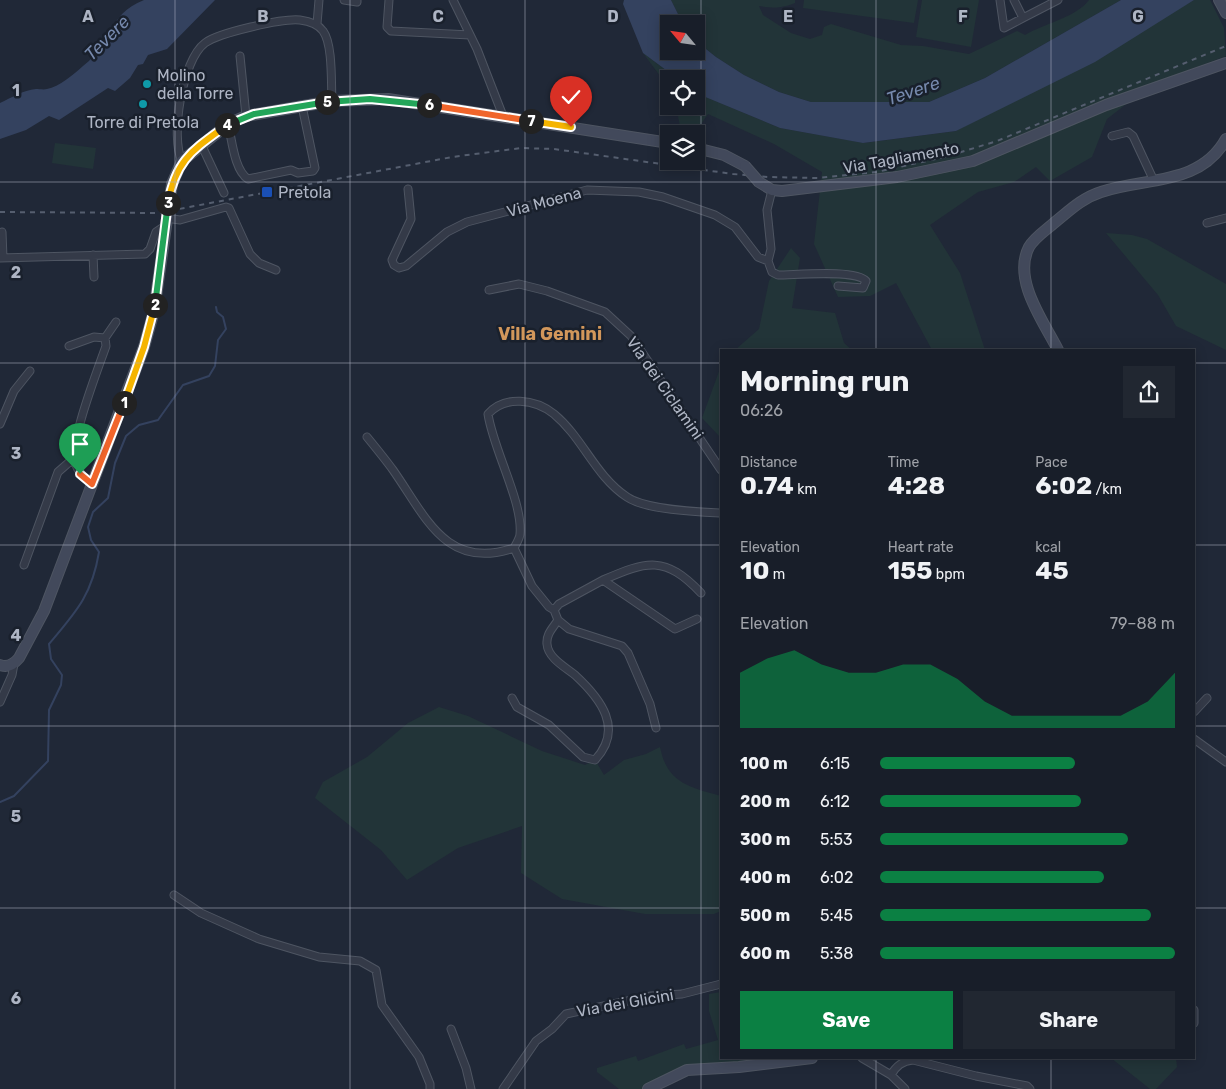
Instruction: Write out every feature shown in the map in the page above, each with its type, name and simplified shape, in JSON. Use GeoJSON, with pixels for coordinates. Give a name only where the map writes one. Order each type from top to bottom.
{"type":"FeatureCollection","features":[{"type":"Feature","properties":{"kind":"street"},"geometry":{"type":"LineString","coordinates":[[319,0],[317,24],[328,41],[332,101]]}},
{"type":"Feature","properties":{"kind":"street"},"geometry":{"type":"LineString","coordinates":[[344,0],[357,2],[358,0]]}},
{"type":"Feature","properties":{"kind":"street"},"geometry":{"type":"LineString","coordinates":[[389,0],[388,27],[391,31],[470,35]]}},
{"type":"Feature","properties":{"kind":"street"},"geometry":{"type":"LineString","coordinates":[[453,0],[470,35],[503,116]]}},
{"type":"Feature","properties":{"kind":"street"},"geometry":{"type":"LineString","coordinates":[[1000,0],[1004,28],[1058,0]]}},
{"type":"Feature","properties":{"kind":"street"},"geometry":{"type":"LineString","coordinates":[[1014,0],[1023,18]]}},
{"type":"Feature","properties":{"kind":"street"},"geometry":{"type":"LineString","coordinates":[[1219,0],[1226,12]]}},
{"type":"Feature","properties":{"kind":"street"},"geometry":{"type":"LineString","coordinates":[[182,161],[179,154],[178,138],[180,100],[190,62],[200,47],[220,35],[286,20],[300,20],[317,24]]}},
{"type":"Feature","properties":{"kind":"street"},"geometry":{"type":"LineString","coordinates":[[240,56],[246,116]]}},
{"type":"Feature","properties":{"kind":"street","name":"Via Tagliamento"},"geometry":{"type":"LineString","coordinates":[[772,190],[897,177],[972,161],[1106,105],[1226,64]]}},
{"type":"Feature","properties":{"kind":"street"},"geometry":{"type":"LineString","coordinates":[[0,702],[12,675],[14,664],[26,648],[44,611],[138,366],[154,311],[172,184],[182,161],[201,144],[228,124],[246,116],[332,101],[388,100],[503,116],[660,142]]}},
{"type":"Feature","properties":{"kind":"street"},"geometry":{"type":"LineString","coordinates":[[228,124],[239,165],[244,176],[248,179],[291,170],[298,173],[313,171],[315,168],[302,106]]}},
{"type":"Feature","properties":{"kind":"street"},"geometry":{"type":"LineString","coordinates":[[1112,136],[1128,132],[1133,136],[1154,181]]}},
{"type":"Feature","properties":{"kind":"street"},"geometry":{"type":"LineString","coordinates":[[1058,349],[1026,284],[1024,265],[1029,248],[1036,238],[1081,201],[1102,191],[1154,181],[1195,168],[1222,152],[1226,139]]}},
{"type":"Feature","properties":{"kind":"street"},"geometry":{"type":"LineString","coordinates":[[201,144],[224,193]]}},
{"type":"Feature","properties":{"kind":"street"},"geometry":{"type":"LineString","coordinates":[[705,150],[724,155],[745,166],[759,182],[772,190],[768,210],[771,249],[768,261]]}},
{"type":"Feature","properties":{"kind":"street","name":"Via Moena"},"geometry":{"type":"LineString","coordinates":[[408,189],[411,219],[392,260],[394,265],[399,268],[406,266],[447,232],[467,222],[587,190],[639,192],[663,197],[715,215],[735,227],[758,258],[768,261],[772,272],[778,275],[849,274],[863,277],[866,281],[863,288],[856,289],[838,286]]}},
{"type":"Feature","properties":{"kind":"street"},"geometry":{"type":"LineString","coordinates":[[2,232],[2,258],[145,254],[150,249],[156,232],[166,222],[226,207],[229,208],[250,254],[258,262],[276,270]]}},
{"type":"Feature","properties":{"kind":"street"},"geometry":{"type":"LineString","coordinates":[[1207,223],[1226,218]]}},
{"type":"Feature","properties":{"kind":"street"},"geometry":{"type":"LineString","coordinates":[[93,255],[94,277]]}},
{"type":"Feature","properties":{"kind":"street","name":"Via dei Ciclamini"},"geometry":{"type":"LineString","coordinates":[[489,290],[518,284],[554,293],[605,312],[631,336],[720,469]]}},
{"type":"Feature","properties":{"kind":"street"},"geometry":{"type":"LineString","coordinates":[[92,484],[80,474],[74,458],[76,440],[106,346],[105,338],[116,322]]}},
{"type":"Feature","properties":{"kind":"street"},"geometry":{"type":"LineString","coordinates":[[69,346],[94,337],[105,338]]}},
{"type":"Feature","properties":{"kind":"street"},"geometry":{"type":"LineString","coordinates":[[0,424],[14,391],[30,371]]}},
{"type":"Feature","properties":{"kind":"street"},"geometry":{"type":"LineString","coordinates":[[656,728],[650,704],[628,653],[622,646],[569,629],[558,620],[554,610],[549,607],[532,586],[514,548],[520,534],[518,515],[491,434],[488,414],[494,407],[509,401],[527,402],[553,413],[567,428],[594,465],[613,486],[629,498],[645,506],[720,513]]}},
{"type":"Feature","properties":{"kind":"street"},"geometry":{"type":"LineString","coordinates":[[367,437],[393,470],[417,509],[438,534],[452,546],[485,555],[514,548]]}},
{"type":"Feature","properties":{"kind":"street"},"geometry":{"type":"LineString","coordinates":[[24,565],[58,472],[74,458]]}},
{"type":"Feature","properties":{"kind":"street"},"geometry":{"type":"LineString","coordinates":[[554,610],[558,604],[603,580],[635,566],[653,564],[684,574],[701,592]]}},
{"type":"Feature","properties":{"kind":"street"},"geometry":{"type":"LineString","coordinates":[[603,580],[675,629],[697,618]]}},
{"type":"Feature","properties":{"kind":"street"},"geometry":{"type":"LineString","coordinates":[[512,698],[517,707],[549,725],[583,757],[595,760],[604,751],[610,726],[606,713],[587,687],[550,654],[547,644],[549,633],[558,620]]}},
{"type":"Feature","properties":{"kind":"street"},"geometry":{"type":"LineString","coordinates":[[0,665],[14,664]]}},
{"type":"Feature","properties":{"kind":"street"},"geometry":{"type":"LineString","coordinates":[[1195,711],[1207,698]]}},
{"type":"Feature","properties":{"kind":"street"},"geometry":{"type":"LineString","coordinates":[[1195,739],[1226,762]]}},
{"type":"Feature","properties":{"kind":"street"},"geometry":{"type":"LineString","coordinates":[[174,895],[200,913],[259,939],[319,957],[360,961],[376,970],[382,1005],[419,1057],[430,1089]]}},
{"type":"Feature","properties":{"kind":"street","name":"Via dei Glicini"},"geometry":{"type":"LineString","coordinates":[[503,1089],[536,1041],[566,1014],[651,996],[682,994],[720,984]]}},
{"type":"Feature","properties":{"kind":"street"},"geometry":{"type":"LineString","coordinates":[[451,1029],[466,1068],[471,1089]]}},
{"type":"Feature","properties":{"kind":"street"},"geometry":{"type":"LineString","coordinates":[[648,1089],[687,1070],[739,1067],[804,1059]]}},
{"type":"Feature","properties":{"kind":"street"},"geometry":{"type":"LineString","coordinates":[[864,1059],[891,1075],[905,1089]]}},
{"type":"Feature","properties":{"kind":"street"},"geometry":{"type":"LineString","coordinates":[[891,1075],[896,1067],[906,1061],[913,1060],[976,1076],[1027,1086],[1030,1089]]}},
{"type":"Feature","properties":{"kind":"shaded area"},"geometry":{"type":"Polygon","coordinates":[[[671,0],[795,0],[795,3],[781,7],[759,6],[763,15],[791,33],[810,39],[822,35],[824,27],[831,24],[901,45],[923,46],[969,54],[1017,31],[1025,35],[1059,20],[1084,6],[1089,0],[1121,0],[985,78],[929,102],[811,102],[779,92],[744,75],[705,48],[705,15],[678,15],[671,0]]]}},
{"type":"Feature","properties":{"kind":"shaded area"},"geometry":{"type":"Polygon","coordinates":[[[804,0],[918,0],[914,23],[803,8],[804,0]]]}},
{"type":"Feature","properties":{"kind":"shaded area"},"geometry":{"type":"Polygon","coordinates":[[[922,0],[979,0],[971,47],[916,37],[922,0]]]}},
{"type":"Feature","properties":{"kind":"shaded area"},"geometry":{"type":"Polygon","coordinates":[[[1194,0],[1210,0],[1224,28],[1226,56],[1152,84],[1107,119],[1092,157],[1050,181],[1036,167],[1014,182],[978,192],[930,225],[960,273],[985,349],[931,349],[896,283],[870,296],[838,297],[814,244],[822,172],[774,144],[708,114],[700,125],[680,125],[678,115],[705,115],[705,97],[780,128],[864,143],[956,131],[1194,0]]]}},
{"type":"Feature","properties":{"kind":"shaded area"},"geometry":{"type":"Polygon","coordinates":[[[643,53],[666,70],[660,70],[660,76],[643,53]]]}},
{"type":"Feature","properties":{"kind":"shaded area"},"geometry":{"type":"Polygon","coordinates":[[[55,143],[96,148],[93,169],[52,163],[55,143]]]}},
{"type":"Feature","properties":{"kind":"shaded area"},"geometry":{"type":"Polygon","coordinates":[[[1106,233],[1132,235],[1147,239],[1226,284],[1226,350],[1176,326],[1158,295],[1106,233]]]}},
{"type":"Feature","properties":{"kind":"shaded area"},"geometry":{"type":"Polygon","coordinates":[[[791,248],[800,258],[792,308],[835,313],[844,343],[851,349],[736,349],[759,329],[769,281],[791,248]]]}},
{"type":"Feature","properties":{"kind":"shaded area"},"geometry":{"type":"Polygon","coordinates":[[[720,369],[720,437],[702,418],[720,369]]]}},
{"type":"Feature","properties":{"kind":"shaded area"},"geometry":{"type":"Polygon","coordinates":[[[439,707],[468,716],[542,751],[585,765],[595,760],[604,775],[624,760],[646,754],[660,747],[668,769],[681,782],[699,790],[720,796],[720,911],[714,914],[645,914],[562,899],[521,873],[522,826],[458,848],[407,880],[381,850],[315,798],[323,782],[367,757],[408,723],[439,707]]]}},
{"type":"Feature","properties":{"kind":"shaded area"},"geometry":{"type":"Polygon","coordinates":[[[720,992],[720,1059],[772,1060],[687,1070],[648,1089],[619,1089],[597,1072],[597,1068],[636,1056],[638,1061],[684,1044],[686,1049],[718,1040],[709,1011],[709,994],[720,992]]]}},
{"type":"Feature","properties":{"kind":"shaded area"},"geometry":{"type":"Polygon","coordinates":[[[1112,1059],[1176,1059],[1177,1067],[1156,1089],[1150,1089],[1112,1059]]]}},
{"type":"Feature","properties":{"kind":"water","name":"Tevere"},"geometry":{"type":"Polygon","coordinates":[[[144,0],[215,0],[167,49],[148,55],[143,64],[138,65],[130,78],[115,91],[108,88],[59,120],[49,116],[26,130],[0,139],[0,103],[26,91],[52,88],[66,80],[100,49],[123,14],[132,6],[144,0]]]}},
{"type":"Feature","properties":{"kind":"water"},"geometry":{"type":"Polygon","coordinates":[[[624,0],[671,0],[678,15],[660,15],[660,60],[705,60],[705,48],[744,75],[779,92],[811,102],[929,102],[985,78],[1121,0],[1194,0],[1095,62],[956,131],[863,143],[780,128],[705,97],[705,70],[666,70],[643,53],[623,4],[624,0]]]}},
{"type":"Feature","properties":{"kind":"waterway"},"geometry":{"type":"LineString","coordinates":[[0,802],[14,796],[48,761],[49,710],[61,685],[62,675],[51,659],[49,644],[82,602],[92,580],[99,552],[91,540],[88,527],[93,512],[108,498],[115,463],[126,436],[139,425],[158,420],[183,385],[209,376],[215,366],[218,340],[226,329],[223,317],[217,312],[216,307]]}},
{"type":"Feature","properties":{"kind":"railway"},"geometry":{"type":"LineString","coordinates":[[0,212],[158,213],[452,157],[521,148],[554,149],[733,174],[768,177],[818,178],[876,172],[945,157],[997,141],[1226,46]]}},
{"type":"Feature","properties":{"kind":"place","name":"Molino della Torre"},"geometry":{"type":"Point","coordinates":[147,84]}},
{"type":"Feature","properties":{"kind":"place","name":"Torre di Pretola"},"geometry":{"type":"Point","coordinates":[143,104]}},
{"type":"Feature","properties":{"kind":"place","name":"Pretola"},"geometry":{"type":"Point","coordinates":[267,192]}},
{"type":"Feature","properties":{"kind":"district","name":"Villa Gemini"},"geometry":{"type":"Point","coordinates":[550,334]}},
{"type":"Feature","properties":{"kind":"route"},"geometry":{"type":"LineString","coordinates":[[80,474],[92,484],[144,347],[154,311],[168,207],[175,173],[182,161],[228,124],[246,116],[282,108],[332,101],[370,99],[400,101],[571,127]]}}]}
